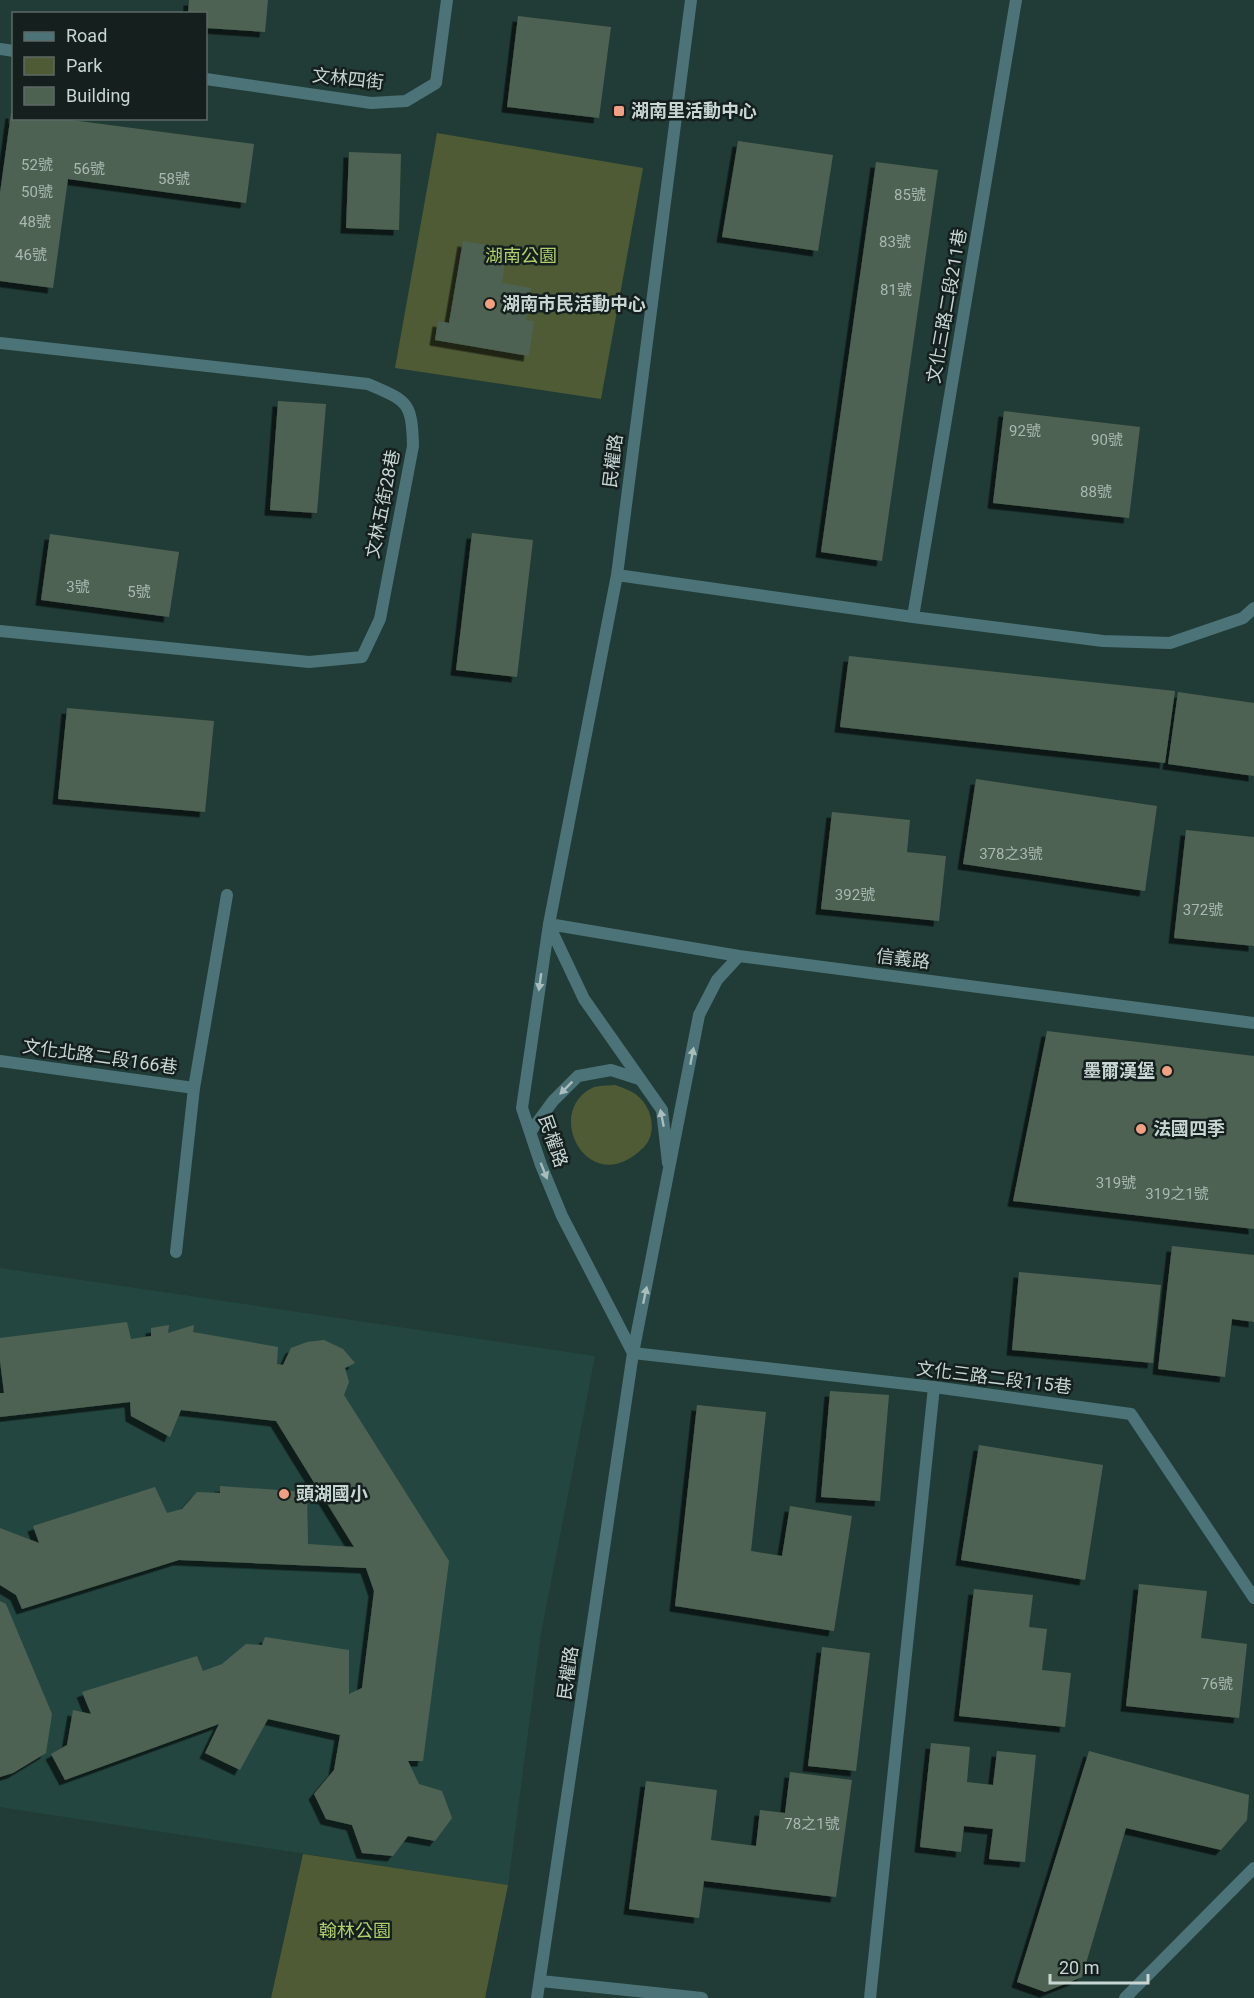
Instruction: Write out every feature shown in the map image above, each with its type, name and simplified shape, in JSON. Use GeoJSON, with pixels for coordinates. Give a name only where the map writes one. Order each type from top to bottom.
{"type":"FeatureCollection","features":[{"type":"Feature","properties":{"kind":"street","name":"文林四街"},"geometry":{"type":"LineString","coordinates":[[207,79],[371,103],[406,101],[436,83],[447,0]]}},
{"type":"Feature","properties":{"kind":"street","name":"民權路"},"geometry":{"type":"LineString","coordinates":[[633,1353],[562,1216],[541,1165],[522,1108],[549,924],[617,575],[691,0]]}},
{"type":"Feature","properties":{"kind":"street","name":"文化三路二段211巷"},"geometry":{"type":"LineString","coordinates":[[912,617],[1016,0]]}},
{"type":"Feature","properties":{"kind":"street","name":"文林五街28巷"},"geometry":{"type":"LineString","coordinates":[[0,343],[368,384],[400,398],[412,418],[413,446],[380,619],[362,657],[309,662],[0,631]]}},
{"type":"Feature","properties":{"kind":"street"},"geometry":{"type":"LineString","coordinates":[[617,575],[912,617],[1103,641],[1170,643],[1243,618],[1254,608]]}},
{"type":"Feature","properties":{"kind":"street"},"geometry":{"type":"LineString","coordinates":[[176,1252],[195,1088],[227,895]]}},
{"type":"Feature","properties":{"kind":"street","name":"民權路"},"geometry":{"type":"LineString","coordinates":[[549,924],[584,999],[662,1110],[669,1175]]}},
{"type":"Feature","properties":{"kind":"street","name":"信義路"},"geometry":{"type":"LineString","coordinates":[[549,924],[739,956],[1254,1023]]}},
{"type":"Feature","properties":{"kind":"street","name":"民權路"},"geometry":{"type":"LineString","coordinates":[[537,1998],[633,1353],[699,1015],[717,980],[739,956]]}},
{"type":"Feature","properties":{"kind":"street","name":"文化北路二段166巷"},"geometry":{"type":"LineString","coordinates":[[0,1061],[195,1088]]}},
{"type":"Feature","properties":{"kind":"street"},"geometry":{"type":"LineString","coordinates":[[531,1131],[553,1101],[578,1076],[611,1070],[639,1079]]}},
{"type":"Feature","properties":{"kind":"street","name":"文化三路二段115巷"},"geometry":{"type":"LineString","coordinates":[[633,1353],[934,1388],[1131,1414],[1254,1598]]}},
{"type":"Feature","properties":{"kind":"street"},"geometry":{"type":"LineString","coordinates":[[870,1998],[934,1388]]}},
{"type":"Feature","properties":{"kind":"street"},"geometry":{"type":"LineString","coordinates":[[1125,1998],[1254,1868]]}},
{"type":"Feature","properties":{"kind":"street"},"geometry":{"type":"LineString","coordinates":[[541,1981],[702,1998]]}},
{"type":"Feature","properties":{"kind":"shaded area","name":"頭湖國小"},"geometry":{"type":"Polygon","coordinates":[[[0,1268],[595,1356],[541,1633],[508,1885],[0,1807],[0,1268]]]}},
{"type":"Feature","properties":{"kind":"green space","name":"湖南公園"},"geometry":{"type":"Polygon","coordinates":[[[437,133],[643,168],[601,399],[395,368],[437,133]]]}},
{"type":"Feature","properties":{"kind":"green space"},"geometry":{"type":"Polygon","coordinates":[[[615,1085],[639,1097],[648,1110],[652,1125],[649,1140],[644,1147],[624,1161],[606,1164],[591,1159],[579,1147],[572,1132],[571,1116],[578,1100],[592,1088],[615,1085]]]}},
{"type":"Feature","properties":{"kind":"green space","name":"翰林公園"},"geometry":{"type":"Polygon","coordinates":[[[303,1854],[508,1885],[485,1998],[271,1998],[303,1854]]]}},
{"type":"Feature","properties":{"kind":"building"},"geometry":{"type":"Polygon","coordinates":[[[189,0],[268,0],[265,32],[207,28],[207,12],[188,12],[189,0]]]}},
{"type":"Feature","properties":{"kind":"building"},"geometry":{"type":"Polygon","coordinates":[[[518,16],[611,27],[599,118],[507,107],[518,16]]]}},
{"type":"Feature","properties":{"kind":"building"},"geometry":{"type":"Polygon","coordinates":[[[11,113],[12,120],[71,120],[254,144],[246,203],[68,179],[53,288],[0,281],[0,193],[11,113]]]}},
{"type":"Feature","properties":{"kind":"building"},"geometry":{"type":"Polygon","coordinates":[[[738,141],[833,155],[818,251],[722,237],[738,141]]]}},
{"type":"Feature","properties":{"kind":"building"},"geometry":{"type":"Polygon","coordinates":[[[349,152],[401,154],[399,230],[346,228],[349,152]]]}},
{"type":"Feature","properties":{"kind":"building"},"geometry":{"type":"Polygon","coordinates":[[[876,162],[938,170],[882,561],[821,552],[876,162]]]}},
{"type":"Feature","properties":{"kind":"building","name":"湖南市民活動中心"},"geometry":{"type":"Polygon","coordinates":[[[463,241],[507,248],[502,283],[531,288],[526,320],[534,321],[529,356],[435,340],[438,321],[449,323],[463,241]]]}},
{"type":"Feature","properties":{"kind":"building"},"geometry":{"type":"Polygon","coordinates":[[[278,401],[326,404],[317,513],[270,510],[278,401]]]}},
{"type":"Feature","properties":{"kind":"building"},"geometry":{"type":"Polygon","coordinates":[[[1004,411],[1140,427],[1129,518],[993,503],[1004,411]]]}},
{"type":"Feature","properties":{"kind":"building"},"geometry":{"type":"Polygon","coordinates":[[[472,533],[533,540],[517,677],[456,670],[472,533]]]}},
{"type":"Feature","properties":{"kind":"building"},"geometry":{"type":"Polygon","coordinates":[[[50,534],[179,552],[169,617],[41,600],[50,534]]]}},
{"type":"Feature","properties":{"kind":"building"},"geometry":{"type":"Polygon","coordinates":[[[849,656],[1175,691],[1165,763],[840,727],[849,656]]]}},
{"type":"Feature","properties":{"kind":"building"},"geometry":{"type":"Polygon","coordinates":[[[1178,692],[1254,703],[1254,776],[1168,764],[1178,692]]]}},
{"type":"Feature","properties":{"kind":"building"},"geometry":{"type":"Polygon","coordinates":[[[67,708],[214,721],[205,812],[58,799],[67,708]]]}},
{"type":"Feature","properties":{"kind":"building"},"geometry":{"type":"Polygon","coordinates":[[[976,779],[1157,806],[1145,891],[963,864],[976,779]]]}},
{"type":"Feature","properties":{"kind":"building"},"geometry":{"type":"Polygon","coordinates":[[[832,812],[910,820],[907,852],[946,856],[939,921],[821,909],[832,812]]]}},
{"type":"Feature","properties":{"kind":"building"},"geometry":{"type":"Polygon","coordinates":[[[1186,830],[1254,837],[1254,946],[1174,938],[1186,830]]]}},
{"type":"Feature","properties":{"kind":"building","name":"法國四季"},"geometry":{"type":"Polygon","coordinates":[[[1047,1031],[1254,1056],[1254,1229],[1013,1201],[1047,1031]]]}},
{"type":"Feature","properties":{"kind":"building"},"geometry":{"type":"Polygon","coordinates":[[[1172,1246],[1254,1255],[1254,1322],[1232,1319],[1225,1377],[1158,1369],[1172,1246]]]}},
{"type":"Feature","properties":{"kind":"building"},"geometry":{"type":"Polygon","coordinates":[[[1019,1272],[1161,1285],[1153,1363],[1012,1350],[1019,1272]]]}},
{"type":"Feature","properties":{"kind":"building"},"geometry":{"type":"Polygon","coordinates":[[[127,1322],[131,1339],[151,1336],[151,1328],[169,1325],[168,1333],[194,1325],[193,1332],[278,1347],[277,1364],[283,1365],[291,1348],[307,1342],[324,1340],[343,1349],[355,1363],[345,1368],[349,1382],[344,1395],[449,1561],[423,1761],[408,1761],[419,1784],[442,1791],[452,1818],[435,1841],[408,1836],[393,1856],[362,1853],[352,1825],[326,1819],[314,1794],[334,1770],[340,1735],[268,1719],[240,1770],[205,1753],[219,1724],[65,1780],[51,1754],[67,1745],[73,1710],[91,1714],[82,1692],[197,1656],[203,1671],[222,1664],[246,1644],[262,1645],[265,1637],[349,1650],[349,1694],[362,1688],[374,1591],[366,1568],[179,1560],[22,1609],[16,1595],[0,1585],[0,1528],[39,1543],[33,1526],[155,1487],[167,1513],[182,1509],[197,1492],[220,1493],[220,1486],[307,1492],[308,1544],[354,1547],[276,1421],[181,1410],[170,1437],[131,1416],[130,1402],[0,1417],[0,1393],[4,1393],[0,1338],[127,1322]]]}},
{"type":"Feature","properties":{"kind":"building"},"geometry":{"type":"Polygon","coordinates":[[[830,1391],[889,1395],[880,1501],[821,1497],[830,1391]]]}},
{"type":"Feature","properties":{"kind":"building"},"geometry":{"type":"Polygon","coordinates":[[[697,1405],[766,1412],[751,1551],[782,1556],[790,1506],[852,1516],[834,1631],[675,1606],[697,1405]]]}},
{"type":"Feature","properties":{"kind":"building"},"geometry":{"type":"Polygon","coordinates":[[[979,1445],[1103,1465],[1085,1580],[961,1560],[979,1445]]]}},
{"type":"Feature","properties":{"kind":"building"},"geometry":{"type":"Polygon","coordinates":[[[1139,1584],[1207,1591],[1201,1638],[1247,1644],[1239,1718],[1126,1706],[1139,1584]]]}},
{"type":"Feature","properties":{"kind":"building"},"geometry":{"type":"Polygon","coordinates":[[[974,1589],[1033,1595],[1029,1627],[1047,1629],[1042,1670],[1071,1673],[1065,1727],[959,1716],[974,1589]]]}},
{"type":"Feature","properties":{"kind":"building"},"geometry":{"type":"Polygon","coordinates":[[[0,1601],[6,1604],[52,1714],[46,1753],[13,1773],[0,1777],[0,1601]]]}},
{"type":"Feature","properties":{"kind":"building"},"geometry":{"type":"Polygon","coordinates":[[[822,1647],[870,1653],[856,1771],[808,1766],[822,1647]]]}},
{"type":"Feature","properties":{"kind":"building"},"geometry":{"type":"Polygon","coordinates":[[[931,1743],[970,1747],[967,1782],[993,1785],[997,1751],[1036,1755],[1025,1862],[989,1859],[993,1829],[964,1826],[961,1852],[920,1847],[931,1743]]]}},
{"type":"Feature","properties":{"kind":"building"},"geometry":{"type":"Polygon","coordinates":[[[1089,1751],[1249,1795],[1247,1820],[1221,1850],[1126,1828],[1082,1977],[1045,1992],[1017,1982],[1089,1751]]]}},
{"type":"Feature","properties":{"kind":"building"},"geometry":{"type":"Polygon","coordinates":[[[790,1772],[852,1780],[836,1897],[704,1881],[699,1918],[629,1909],[646,1781],[717,1790],[711,1840],[756,1846],[760,1810],[785,1813],[790,1772]]]}},
{"type":"Feature","properties":{"kind":"place","name":"湖南里活動中心"},"geometry":{"type":"Point","coordinates":[619,111]}},
{"type":"Feature","properties":{"kind":"place","name":"湖南市民活動中心"},"geometry":{"type":"Point","coordinates":[490,304]}},
{"type":"Feature","properties":{"kind":"place","name":"墨爾漢堡"},"geometry":{"type":"Point","coordinates":[1167,1071]}},
{"type":"Feature","properties":{"kind":"place","name":"法國四季"},"geometry":{"type":"Point","coordinates":[1141,1129]}},
{"type":"Feature","properties":{"kind":"place","name":"頭湖國小"},"geometry":{"type":"Point","coordinates":[284,1494]}}]}
